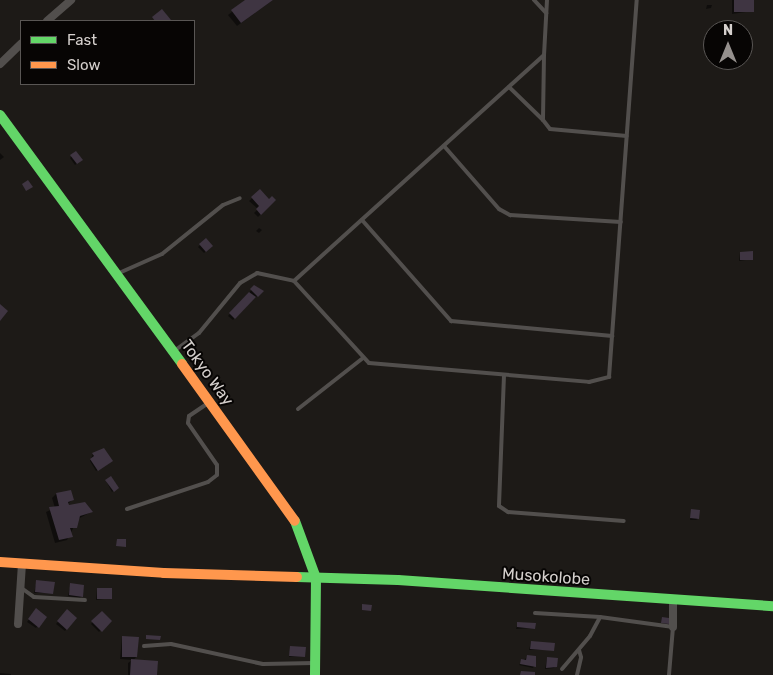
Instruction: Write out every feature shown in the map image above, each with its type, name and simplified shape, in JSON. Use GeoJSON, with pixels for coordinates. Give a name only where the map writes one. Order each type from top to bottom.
{"type":"FeatureCollection","features":[{"type":"Feature","properties":{"kind":"street"},"geometry":{"type":"LineString","coordinates":[[48,20],[71,0]]}},
{"type":"Feature","properties":{"kind":"street"},"geometry":{"type":"LineString","coordinates":[[0,64],[20,45]]}},
{"type":"Feature","properties":{"kind":"street","name":"Tokyo Way"},"geometry":{"type":"LineString","coordinates":[[0,115],[293,515],[316,578],[315,675]]}},
{"type":"Feature","properties":{"kind":"street","name":"Musokolobe"},"geometry":{"type":"LineString","coordinates":[[0,562],[164,573],[398,580],[673,602],[773,606]]}},
{"type":"Feature","properties":{"kind":"street"},"geometry":{"type":"LineString","coordinates":[[18,624],[22,563]]}},
{"type":"Feature","properties":{"kind":"street"},"geometry":{"type":"LineString","coordinates":[[673,602],[673,627]]}},
{"type":"Feature","properties":{"kind":"lane"},"geometry":{"type":"LineString","coordinates":[[534,0],[546,14]]}},
{"type":"Feature","properties":{"kind":"lane"},"geometry":{"type":"LineString","coordinates":[[543,120],[547,0]]}},
{"type":"Feature","properties":{"kind":"lane"},"geometry":{"type":"LineString","coordinates":[[173,352],[199,333],[240,283],[257,273],[294,281],[369,363],[589,382],[610,377],[637,0]]}},
{"type":"Feature","properties":{"kind":"lane"},"geometry":{"type":"LineString","coordinates":[[294,281],[544,55]]}},
{"type":"Feature","properties":{"kind":"lane"},"geometry":{"type":"LineString","coordinates":[[508,87],[550,129],[627,136]]}},
{"type":"Feature","properties":{"kind":"lane"},"geometry":{"type":"LineString","coordinates":[[444,146],[499,209],[510,215],[621,222]]}},
{"type":"Feature","properties":{"kind":"lane"},"geometry":{"type":"LineString","coordinates":[[116,274],[162,254],[224,205],[240,198]]}},
{"type":"Feature","properties":{"kind":"lane"},"geometry":{"type":"LineString","coordinates":[[362,220],[451,321],[612,336]]}},
{"type":"Feature","properties":{"kind":"lane"},"geometry":{"type":"LineString","coordinates":[[298,409],[363,358]]}},
{"type":"Feature","properties":{"kind":"lane"},"geometry":{"type":"LineString","coordinates":[[504,375],[499,506],[508,512],[624,521]]}},
{"type":"Feature","properties":{"kind":"lane"},"geometry":{"type":"LineString","coordinates":[[127,509],[208,482],[217,474],[217,465],[188,422],[189,416],[210,402]]}},
{"type":"Feature","properties":{"kind":"lane"},"geometry":{"type":"LineString","coordinates":[[20,587],[34,597],[85,600]]}},
{"type":"Feature","properties":{"kind":"lane"},"geometry":{"type":"LineString","coordinates":[[535,613],[600,617],[673,627],[669,675]]}},
{"type":"Feature","properties":{"kind":"lane"},"geometry":{"type":"LineString","coordinates":[[562,669],[579,650],[600,617]]}},
{"type":"Feature","properties":{"kind":"lane"},"geometry":{"type":"LineString","coordinates":[[144,646],[171,644],[263,664],[316,663]]}},
{"type":"Feature","properties":{"kind":"lane"},"geometry":{"type":"LineString","coordinates":[[577,675],[582,656],[579,650]]}},
{"type":"Feature","properties":{"kind":"building"},"geometry":{"type":"Polygon","coordinates":[[[245,0],[273,0],[241,23],[231,10],[245,0]]]}},
{"type":"Feature","properties":{"kind":"building"},"geometry":{"type":"Polygon","coordinates":[[[734,0],[754,0],[754,12],[734,12],[734,0]]]}},
{"type":"Feature","properties":{"kind":"building"},"geometry":{"type":"Polygon","coordinates":[[[162,9],[171,20],[154,20],[152,17],[162,9]]]}},
{"type":"Feature","properties":{"kind":"building"},"geometry":{"type":"Polygon","coordinates":[[[76,151],[83,160],[77,164],[70,155],[76,151]]]}},
{"type":"Feature","properties":{"kind":"building"},"geometry":{"type":"Polygon","coordinates":[[[28,180],[33,187],[26,191],[22,184],[28,180]]]}},
{"type":"Feature","properties":{"kind":"building"},"geometry":{"type":"Polygon","coordinates":[[[260,189],[269,199],[272,196],[276,200],[261,215],[256,209],[259,206],[251,197],[260,189]]]}},
{"type":"Feature","properties":{"kind":"building"},"geometry":{"type":"Polygon","coordinates":[[[206,238],[213,246],[206,252],[199,244],[206,238]]]}},
{"type":"Feature","properties":{"kind":"building"},"geometry":{"type":"Polygon","coordinates":[[[753,251],[753,260],[740,260],[740,252],[753,251]]]}},
{"type":"Feature","properties":{"kind":"building"},"geometry":{"type":"Polygon","coordinates":[[[254,285],[264,291],[258,297],[250,289],[254,285]]]}},
{"type":"Feature","properties":{"kind":"building"},"geometry":{"type":"Polygon","coordinates":[[[249,292],[256,297],[235,319],[229,313],[249,292]]]}},
{"type":"Feature","properties":{"kind":"building"},"geometry":{"type":"Polygon","coordinates":[[[0,304],[8,311],[0,321],[0,304]]]}},
{"type":"Feature","properties":{"kind":"building"},"geometry":{"type":"Polygon","coordinates":[[[104,448],[113,461],[98,471],[90,459],[94,456],[92,453],[104,448]]]}},
{"type":"Feature","properties":{"kind":"building"},"geometry":{"type":"Polygon","coordinates":[[[111,476],[119,488],[114,492],[105,480],[111,476]]]}},
{"type":"Feature","properties":{"kind":"building"},"geometry":{"type":"Polygon","coordinates":[[[71,490],[74,500],[68,502],[69,505],[85,502],[93,512],[80,516],[77,528],[70,528],[73,537],[59,540],[49,507],[59,506],[56,493],[71,490]]]}},
{"type":"Feature","properties":{"kind":"building"},"geometry":{"type":"Polygon","coordinates":[[[691,509],[700,510],[699,519],[690,518],[691,509]]]}},
{"type":"Feature","properties":{"kind":"building"},"geometry":{"type":"Polygon","coordinates":[[[117,539],[126,539],[126,547],[116,546],[117,539]]]}},
{"type":"Feature","properties":{"kind":"building"},"geometry":{"type":"Polygon","coordinates":[[[36,580],[55,582],[53,594],[35,592],[36,580]]]}},
{"type":"Feature","properties":{"kind":"building"},"geometry":{"type":"Polygon","coordinates":[[[70,583],[84,585],[83,597],[69,595],[70,583]]]}},
{"type":"Feature","properties":{"kind":"building"},"geometry":{"type":"Polygon","coordinates":[[[97,588],[112,588],[112,599],[97,599],[97,588]]]}},
{"type":"Feature","properties":{"kind":"building"},"geometry":{"type":"Polygon","coordinates":[[[362,604],[372,605],[371,611],[362,610],[362,604]]]}},
{"type":"Feature","properties":{"kind":"building"},"geometry":{"type":"Polygon","coordinates":[[[36,608],[47,617],[39,628],[28,619],[36,608]]]}},
{"type":"Feature","properties":{"kind":"building"},"geometry":{"type":"Polygon","coordinates":[[[67,609],[77,618],[67,630],[57,621],[67,609]]]}},
{"type":"Feature","properties":{"kind":"building"},"geometry":{"type":"Polygon","coordinates":[[[102,611],[112,621],[102,632],[91,621],[102,611]]]}},
{"type":"Feature","properties":{"kind":"building"},"geometry":{"type":"Polygon","coordinates":[[[662,617],[669,618],[669,624],[661,623],[662,617]]]}},
{"type":"Feature","properties":{"kind":"building"},"geometry":{"type":"Polygon","coordinates":[[[517,622],[536,623],[535,629],[517,627],[517,622]]]}},
{"type":"Feature","properties":{"kind":"building"},"geometry":{"type":"Polygon","coordinates":[[[146,635],[161,636],[160,640],[146,639],[146,635]]]}},
{"type":"Feature","properties":{"kind":"building"},"geometry":{"type":"Polygon","coordinates":[[[122,636],[139,637],[137,657],[122,657],[122,636]]]}},
{"type":"Feature","properties":{"kind":"building"},"geometry":{"type":"Polygon","coordinates":[[[531,641],[555,643],[554,651],[530,649],[531,641]]]}},
{"type":"Feature","properties":{"kind":"building"},"geometry":{"type":"Polygon","coordinates":[[[290,646],[306,647],[305,657],[289,656],[290,646]]]}},
{"type":"Feature","properties":{"kind":"building"},"geometry":{"type":"Polygon","coordinates":[[[527,655],[536,656],[536,667],[520,664],[521,659],[526,660],[527,655]]]}},
{"type":"Feature","properties":{"kind":"building"},"geometry":{"type":"Polygon","coordinates":[[[547,657],[558,658],[557,667],[546,668],[547,657]]]}},
{"type":"Feature","properties":{"kind":"building"},"geometry":{"type":"Polygon","coordinates":[[[131,659],[158,661],[157,675],[130,675],[131,659]]]}},
{"type":"Feature","properties":{"kind":"building"},"geometry":{"type":"Polygon","coordinates":[[[521,671],[535,672],[535,675],[520,675],[521,671]]]}},
{"type":"Feature","properties":{"kind":"traffic: fast"},"geometry":{"type":"LineString","coordinates":[[0,115],[182,364]]}},
{"type":"Feature","properties":{"kind":"traffic: fast"},"geometry":{"type":"LineString","coordinates":[[295,521],[316,578],[315,675]]}},
{"type":"Feature","properties":{"kind":"traffic: fast"},"geometry":{"type":"LineString","coordinates":[[297,577],[398,580],[773,606]]}},
{"type":"Feature","properties":{"kind":"traffic: slow"},"geometry":{"type":"LineString","coordinates":[[182,364],[295,521]]}},
{"type":"Feature","properties":{"kind":"traffic: slow"},"geometry":{"type":"LineString","coordinates":[[0,562],[164,573],[297,577]]}}]}
